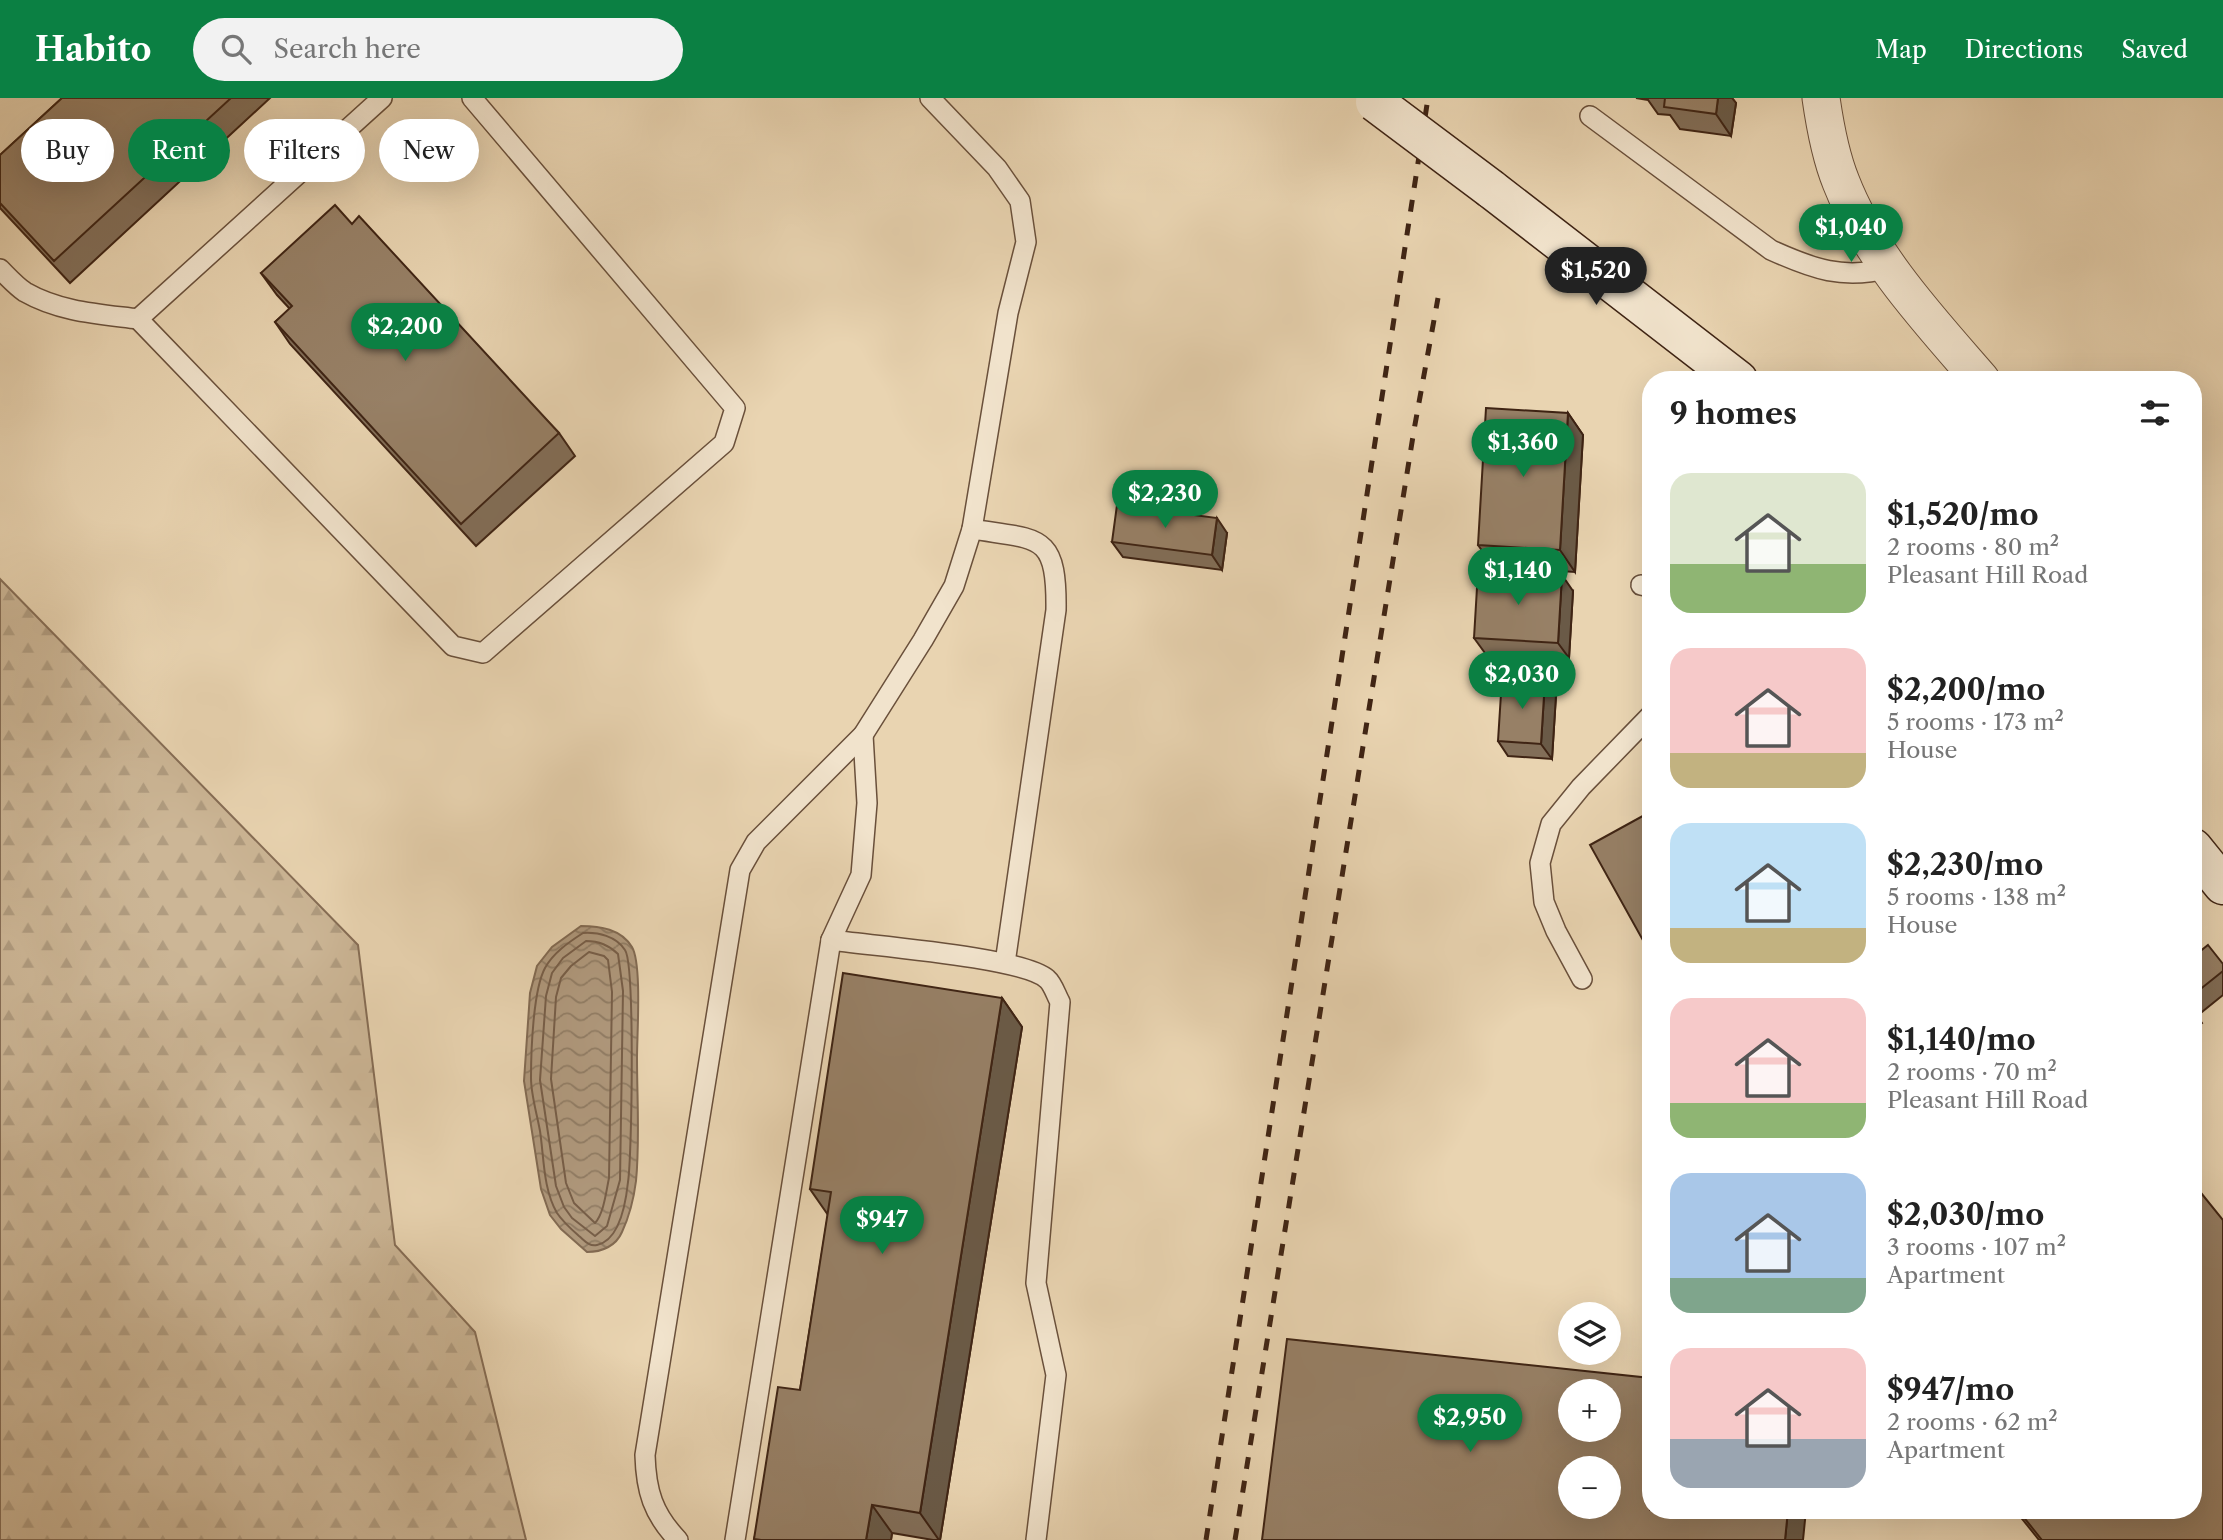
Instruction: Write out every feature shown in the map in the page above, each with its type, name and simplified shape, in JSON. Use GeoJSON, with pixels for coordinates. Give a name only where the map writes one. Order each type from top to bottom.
{"type":"FeatureCollection","features":[{"type":"Feature","properties":{"kind":"street"},"geometry":{"type":"LineString","coordinates":[[1821,98],[1840,181],[1871,242],[1889,268],[1975,371]]}},
{"type":"Feature","properties":{"kind":"street"},"geometry":{"type":"LineString","coordinates":[[1372,100],[1726,371]]}},
{"type":"Feature","properties":{"kind":"street"},"geometry":{"type":"LineString","coordinates":[[2202,859],[2223,885]]}},
{"type":"Feature","properties":{"kind":"lane"},"geometry":{"type":"LineString","coordinates":[[138,319],[382,98]]}},
{"type":"Feature","properties":{"kind":"lane"},"geometry":{"type":"LineString","coordinates":[[0,269],[22,290],[54,306],[85,313],[138,319],[453,646],[483,653],[724,443],[736,408],[472,98]]}},
{"type":"Feature","properties":{"kind":"lane"},"geometry":{"type":"LineString","coordinates":[[678,1540],[662,1523],[645,1483],[645,1455],[740,870],[756,842],[863,735],[954,586],[972,528],[1007,313],[1026,242],[1020,201],[997,168],[930,98]]}},
{"type":"Feature","properties":{"kind":"lane"},"geometry":{"type":"LineString","coordinates":[[1590,116],[1771,250],[1802,264],[1842,274],[1868,273],[1889,268]]}},
{"type":"Feature","properties":{"kind":"lane"},"geometry":{"type":"LineString","coordinates":[[972,528],[1036,540],[1051,555],[1057,581],[1056,610],[1005,963]]}},
{"type":"Feature","properties":{"kind":"lane"},"geometry":{"type":"LineString","coordinates":[[1582,979],[1544,902],[1539,863],[1551,824],[1581,787],[1642,724]]}},
{"type":"Feature","properties":{"kind":"lane"},"geometry":{"type":"LineString","coordinates":[[734,1540],[831,940],[861,875],[867,803],[863,735]]}},
{"type":"Feature","properties":{"kind":"lane"},"geometry":{"type":"LineString","coordinates":[[831,940],[1005,963],[1034,971],[1049,980],[1060,1002],[1036,1283],[1056,1375],[1036,1540]]}},
{"type":"Feature","properties":{"kind":"green space"},"geometry":{"type":"Polygon","coordinates":[[[0,579],[358,945],[395,1245],[475,1332],[526,1540],[0,1540],[0,579]]]}},
{"type":"Feature","properties":{"kind":"water"},"geometry":{"type":"Polygon","coordinates":[[[581,926],[610,930],[627,941],[635,956],[638,984],[638,1151],[634,1194],[625,1226],[616,1241],[598,1251],[587,1252],[561,1229],[550,1215],[541,1189],[524,1081],[530,993],[537,966],[552,947],[581,926]]]}},
{"type":"Feature","properties":{"kind":"building"},"geometry":{"type":"Polygon","coordinates":[[[62,98],[231,98],[208,119],[128,119],[128,182],[140,182],[54,261],[0,203],[0,155],[21,136],[21,182],[114,182],[114,119],[39,119],[62,98]]]}},
{"type":"Feature","properties":{"kind":"building"},"geometry":{"type":"Polygon","coordinates":[[[1665,98],[1718,98],[1716,114],[1664,107],[1665,98]]]}},
{"type":"Feature","properties":{"kind":"building"},"geometry":{"type":"Polygon","coordinates":[[[335,205],[352,224],[359,216],[559,433],[461,524],[275,322],[292,306],[261,273],[335,205]]]}},
{"type":"Feature","properties":{"kind":"building"},"geometry":{"type":"Polygon","coordinates":[[[1486,408],[1568,413],[1560,550],[1478,545],[1486,408]]]}},
{"type":"Feature","properties":{"kind":"building"},"geometry":{"type":"Polygon","coordinates":[[[1117,505],[1217,518],[1212,555],[1112,542],[1117,505]]]}},
{"type":"Feature","properties":{"kind":"building"},"geometry":{"type":"Polygon","coordinates":[[[1478,571],[1562,575],[1558,643],[1474,638],[1478,571]]]}},
{"type":"Feature","properties":{"kind":"building"},"geometry":{"type":"Polygon","coordinates":[[[1502,678],[1545,680],[1541,744],[1498,741],[1502,678]]]}},
{"type":"Feature","properties":{"kind":"building"},"geometry":{"type":"Polygon","coordinates":[[[1642,816],[1642,939],[1590,845],[1642,816]]]}},
{"type":"Feature","properties":{"kind":"building"},"geometry":{"type":"Polygon","coordinates":[[[2208,945],[2223,964],[2223,971],[2202,988],[2202,950],[2208,945]]]}},
{"type":"Feature","properties":{"kind":"building"},"geometry":{"type":"Polygon","coordinates":[[[843,973],[1002,998],[920,1513],[872,1505],[866,1540],[754,1539],[778,1387],[800,1390],[831,1192],[810,1189],[843,973]]]}},
{"type":"Feature","properties":{"kind":"building"},"geometry":{"type":"Polygon","coordinates":[[[2202,1194],[2223,1220],[2223,1540],[2042,1540],[2025,1519],[2202,1519],[2202,1194]]]}},
{"type":"Feature","properties":{"kind":"building"},"geometry":{"type":"Polygon","coordinates":[[[1287,1339],[1642,1377],[1642,1519],[1787,1519],[1785,1540],[1262,1540],[1287,1339]]]}},
{"type":"Feature","properties":{"kind":"railway"},"geometry":{"type":"LineString","coordinates":[[1206,1540],[1428,98]]}},
{"type":"Feature","properties":{"kind":"railway"},"geometry":{"type":"LineString","coordinates":[[1235,1540],[1414,430],[1438,298]]}}]}
